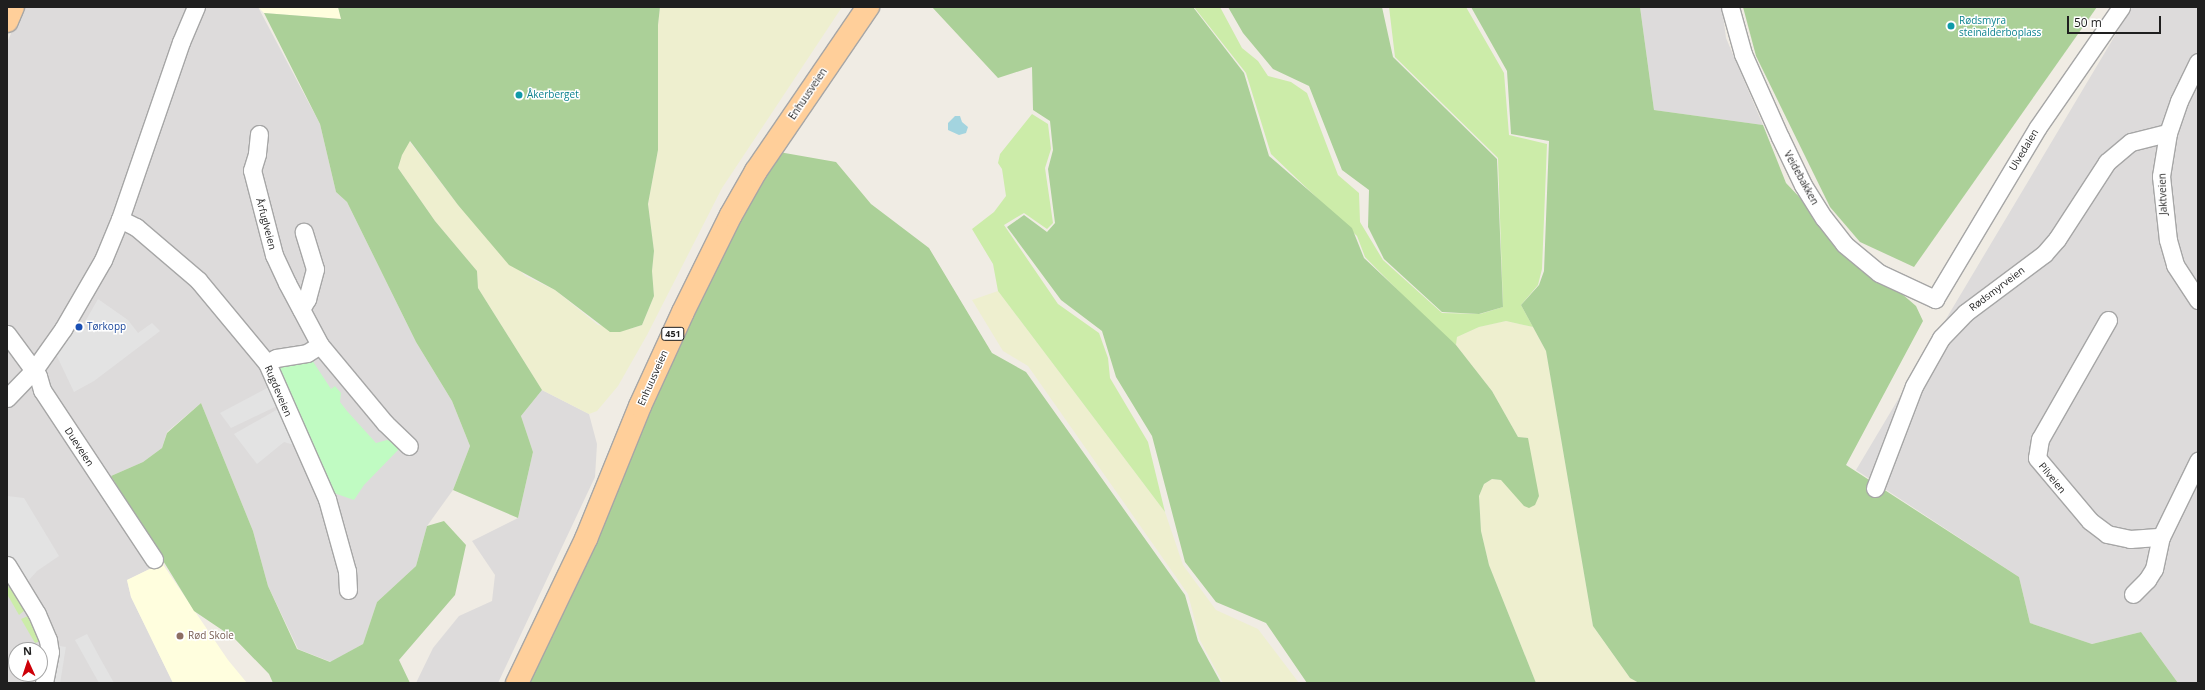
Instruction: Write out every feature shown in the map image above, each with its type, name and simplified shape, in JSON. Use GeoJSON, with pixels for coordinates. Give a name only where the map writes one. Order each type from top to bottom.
{"type":"FeatureCollection","features":[{"type":"Feature","properties":{"kind":"main road"},"geometry":{"type":"LineString","coordinates":[[7,21],[13,7]]}},
{"type":"Feature","properties":{"kind":"main road","name":"Enhuusveien"},"geometry":{"type":"LineString","coordinates":[[517,683],[586,539],[640,406],[680,319],[731,215],[756,171],[868,7]]}},
{"type":"Feature","properties":{"kind":"street"},"geometry":{"type":"LineString","coordinates":[[7,398],[34,370],[78,306],[103,260],[120,219],[181,42],[196,7]]}},
{"type":"Feature","properties":{"kind":"street","name":"Veidebakken"},"geometry":{"type":"LineString","coordinates":[[1730,7],[1743,54],[1803,185],[1824,218],[1844,244],[1879,273],[1935,299]]}},
{"type":"Feature","properties":{"kind":"street","name":"Ulvedalen"},"geometry":{"type":"LineString","coordinates":[[1935,299],[2038,127],[2121,7]]}},
{"type":"Feature","properties":{"kind":"street","name":"Jaktveien"},"geometry":{"type":"LineString","coordinates":[[2198,62],[2179,101],[2168,133],[2161,176],[2168,240],[2175,265],[2198,300]]}},
{"type":"Feature","properties":{"kind":"street","name":"Rødsmyrveien"},"geometry":{"type":"LineString","coordinates":[[1875,488],[1911,393],[1942,338],[1965,313],[2044,254],[2057,239],[2107,162],[2130,142],[2168,133]]}},
{"type":"Feature","properties":{"kind":"street","name":"Årfuglveien"},"geometry":{"type":"LineString","coordinates":[[259,134],[257,154],[252,170],[274,255],[320,345],[385,423],[409,446]]}},
{"type":"Feature","properties":{"kind":"street","name":"Rugdeveien"},"geometry":{"type":"LineString","coordinates":[[120,219],[136,227],[198,280],[267,363],[326,499],[347,572],[348,590]]}},
{"type":"Feature","properties":{"kind":"street"},"geometry":{"type":"LineString","coordinates":[[301,309],[307,299],[315,269],[304,232]]}},
{"type":"Feature","properties":{"kind":"street","name":"Pilveien"},"geometry":{"type":"LineString","coordinates":[[2108,320],[2040,439],[2037,458],[2090,521],[2107,534],[2130,539],[2161,537]]}},
{"type":"Feature","properties":{"kind":"street","name":"Dueveien"},"geometry":{"type":"LineString","coordinates":[[7,334],[34,370],[42,390],[154,559]]}},
{"type":"Feature","properties":{"kind":"street"},"geometry":{"type":"LineString","coordinates":[[267,363],[276,358],[307,353],[320,345]]}},
{"type":"Feature","properties":{"kind":"street"},"geometry":{"type":"LineString","coordinates":[[2133,594],[2148,580],[2154,569],[2161,537],[2198,461]]}},
{"type":"Feature","properties":{"kind":"street"},"geometry":{"type":"LineString","coordinates":[[7,565],[37,614],[48,640],[50,652],[44,683]]}},
{"type":"Feature","properties":{"kind":"shaded area"},"geometry":{"type":"Polygon","coordinates":[[[22,7],[258,7],[320,124],[336,192],[347,202],[416,342],[452,401],[470,446],[453,490],[427,526],[416,566],[377,602],[363,644],[331,662],[298,649],[268,586],[253,531],[201,403],[167,432],[162,448],[143,462],[111,476],[162,563],[127,580],[131,597],[173,683],[7,683],[7,43],[22,7]]]}},
{"type":"Feature","properties":{"kind":"shaded area"},"geometry":{"type":"Polygon","coordinates":[[[258,7],[338,7],[341,19],[264,13],[258,7]]]}},
{"type":"Feature","properties":{"kind":"shaded area"},"geometry":{"type":"Polygon","coordinates":[[[660,7],[842,7],[722,188],[647,335],[618,386],[597,411],[589,414],[542,390],[478,288],[477,271],[435,221],[398,168],[402,154],[409,141],[458,205],[525,276],[555,290],[598,325],[630,329],[642,325],[654,296],[652,271],[654,251],[648,204],[658,150],[658,25],[660,7]]]}},
{"type":"Feature","properties":{"kind":"shaded area"},"geometry":{"type":"Polygon","coordinates":[[[1640,7],[1722,7],[1726,38],[1763,125],[1654,110],[1640,7]]]}},
{"type":"Feature","properties":{"kind":"shaded area"},"geometry":{"type":"Polygon","coordinates":[[[2132,7],[2198,7],[2198,683],[2178,683],[2141,632],[2092,644],[2030,623],[2019,577],[1856,470],[2132,7]]]}},
{"type":"Feature","properties":{"kind":"shaded area"},"geometry":{"type":"Polygon","coordinates":[[[998,291],[1165,512],[1183,565],[1216,610],[1258,629],[1299,683],[1223,683],[1200,640],[1188,594],[1028,366],[1003,351],[972,300],[998,291]]]}},
{"type":"Feature","properties":{"kind":"shaded area"},"geometry":{"type":"Polygon","coordinates":[[[98,299],[128,320],[138,333],[152,323],[160,331],[94,381],[74,392],[55,352],[82,323],[88,331],[92,328],[86,320],[98,299]]]}},
{"type":"Feature","properties":{"kind":"shaded area"},"geometry":{"type":"Polygon","coordinates":[[[1506,321],[1533,327],[1546,351],[1593,626],[1630,678],[1639,683],[1536,683],[1489,565],[1481,531],[1479,496],[1484,484],[1492,479],[1501,480],[1528,438],[1518,437],[1492,391],[1456,345],[1457,337],[1479,327],[1506,321]]]}},
{"type":"Feature","properties":{"kind":"shaded area"},"geometry":{"type":"Polygon","coordinates":[[[271,386],[277,406],[231,428],[220,413],[271,386]]]}},
{"type":"Feature","properties":{"kind":"shaded area"},"geometry":{"type":"Polygon","coordinates":[[[542,390],[589,414],[597,444],[595,477],[498,683],[416,683],[433,648],[459,616],[492,601],[495,575],[472,541],[518,518],[533,452],[521,416],[542,390]]]}},
{"type":"Feature","properties":{"kind":"shaded area"},"geometry":{"type":"Polygon","coordinates":[[[278,409],[294,437],[294,445],[284,442],[257,464],[234,434],[278,409]]]}},
{"type":"Feature","properties":{"kind":"shaded area"},"geometry":{"type":"Polygon","coordinates":[[[7,496],[24,498],[59,556],[37,571],[29,580],[28,585],[7,553],[7,496]]]}},
{"type":"Feature","properties":{"kind":"shaded area","name":"Rød Skole"},"geometry":{"type":"Polygon","coordinates":[[[162,563],[228,660],[247,683],[173,683],[131,597],[127,580],[162,563]]]}},
{"type":"Feature","properties":{"kind":"shaded area"},"geometry":{"type":"Polygon","coordinates":[[[87,634],[114,683],[99,683],[75,640],[87,634]]]}},
{"type":"Feature","properties":{"kind":"shaded area"},"geometry":{"type":"Polygon","coordinates":[[[54,645],[66,647],[60,683],[48,683],[54,645]]]}},
{"type":"Feature","properties":{"kind":"green space"},"geometry":{"type":"Polygon","coordinates":[[[338,7],[660,7],[658,25],[658,150],[648,204],[654,251],[652,271],[654,296],[642,325],[620,332],[610,332],[555,290],[509,265],[458,205],[410,141],[402,155],[398,168],[435,221],[477,271],[478,288],[542,390],[521,416],[533,452],[518,518],[453,490],[470,446],[452,401],[416,342],[347,202],[336,192],[320,124],[264,13],[341,19],[338,7]]]}},
{"type":"Feature","properties":{"kind":"green space"},"geometry":{"type":"Polygon","coordinates":[[[932,7],[1193,7],[1244,73],[1269,156],[1352,228],[1364,258],[1456,345],[1492,391],[1518,437],[1528,438],[1539,496],[1535,505],[1529,508],[1524,506],[1501,480],[1492,479],[1484,484],[1479,496],[1481,531],[1489,565],[1536,683],[1307,683],[1266,623],[1216,602],[1185,562],[1152,436],[1116,377],[1102,331],[1061,300],[1007,227],[1024,215],[1047,232],[1055,223],[1048,169],[1053,150],[1050,121],[1033,110],[1032,67],[998,78],[932,7]]]}},
{"type":"Feature","properties":{"kind":"green space"},"geometry":{"type":"Polygon","coordinates":[[[1194,7],[1220,7],[1242,48],[1258,61],[1268,76],[1291,82],[1307,93],[1338,175],[1359,193],[1360,222],[1383,260],[1442,313],[1480,314],[1503,307],[1498,158],[1395,57],[1389,7],[1466,7],[1504,73],[1509,135],[1547,144],[1542,269],[1538,285],[1521,305],[1533,327],[1506,321],[1479,327],[1457,337],[1456,345],[1437,330],[1365,257],[1357,236],[1271,154],[1246,73],[1194,7]]]}},
{"type":"Feature","properties":{"kind":"green space"},"geometry":{"type":"Polygon","coordinates":[[[1228,7],[1382,7],[1393,57],[1497,159],[1503,307],[1479,314],[1442,312],[1384,259],[1368,227],[1369,190],[1342,170],[1309,86],[1273,69],[1243,33],[1228,7]]]}},
{"type":"Feature","properties":{"kind":"green space"},"geometry":{"type":"Polygon","coordinates":[[[1471,7],[1640,7],[1654,110],[1763,125],[1786,183],[1844,244],[1916,306],[1923,321],[1846,465],[2019,577],[2030,623],[2092,644],[2141,632],[2178,683],[1639,683],[1630,678],[1593,626],[1546,351],[1521,305],[1539,285],[1544,271],[1549,141],[1511,134],[1507,71],[1471,7]]]}},
{"type":"Feature","properties":{"kind":"green space"},"geometry":{"type":"Polygon","coordinates":[[[1743,7],[2097,7],[1914,267],[1860,242],[1830,207],[1756,56],[1743,7]]]}},
{"type":"Feature","properties":{"kind":"green space"},"geometry":{"type":"Polygon","coordinates":[[[1032,114],[1048,124],[1051,149],[1045,168],[1053,223],[1047,229],[1024,213],[1004,225],[1058,304],[1099,333],[1108,358],[1110,378],[1148,442],[1165,512],[998,291],[993,264],[972,229],[994,212],[1006,196],[1002,169],[998,163],[1000,154],[1032,114]]]}},
{"type":"Feature","properties":{"kind":"green space"},"geometry":{"type":"Polygon","coordinates":[[[779,152],[836,162],[871,204],[929,248],[992,353],[1026,372],[1185,595],[1198,641],[1221,683],[522,683],[757,182],[779,152]]]}},
{"type":"Feature","properties":{"kind":"green space"},"geometry":{"type":"Polygon","coordinates":[[[294,360],[312,360],[331,389],[335,386],[341,393],[340,402],[376,443],[387,440],[393,442],[399,449],[364,485],[354,500],[331,492],[276,370],[294,360]]]}},
{"type":"Feature","properties":{"kind":"green space"},"geometry":{"type":"Polygon","coordinates":[[[201,403],[253,531],[268,586],[297,649],[330,662],[363,644],[377,602],[416,566],[427,526],[444,521],[466,545],[455,595],[399,660],[410,683],[273,683],[269,674],[234,638],[194,611],[111,476],[143,462],[162,448],[167,433],[201,403]]]}},
{"type":"Feature","properties":{"kind":"green space"},"geometry":{"type":"Polygon","coordinates":[[[9,584],[25,610],[19,615],[7,594],[9,584]]]}},
{"type":"Feature","properties":{"kind":"green space"},"geometry":{"type":"Polygon","coordinates":[[[28,616],[41,641],[34,642],[21,619],[28,616]]]}},
{"type":"Feature","properties":{"kind":"water"},"geometry":{"type":"Polygon","coordinates":[[[955,116],[960,116],[962,122],[968,127],[966,133],[959,135],[948,130],[948,123],[955,116]]]}},
{"type":"Feature","properties":{"kind":"place","name":"Rødsmyra steinalderboplass"},"geometry":{"type":"Point","coordinates":[1951,26]}},
{"type":"Feature","properties":{"kind":"place","name":"Åkerberget"},"geometry":{"type":"Point","coordinates":[519,95]}},
{"type":"Feature","properties":{"kind":"place","name":"Tørkopp"},"geometry":{"type":"Point","coordinates":[79,327]}},
{"type":"Feature","properties":{"kind":"place","name":"Rød Skole"},"geometry":{"type":"Point","coordinates":[180,636]}}]}
